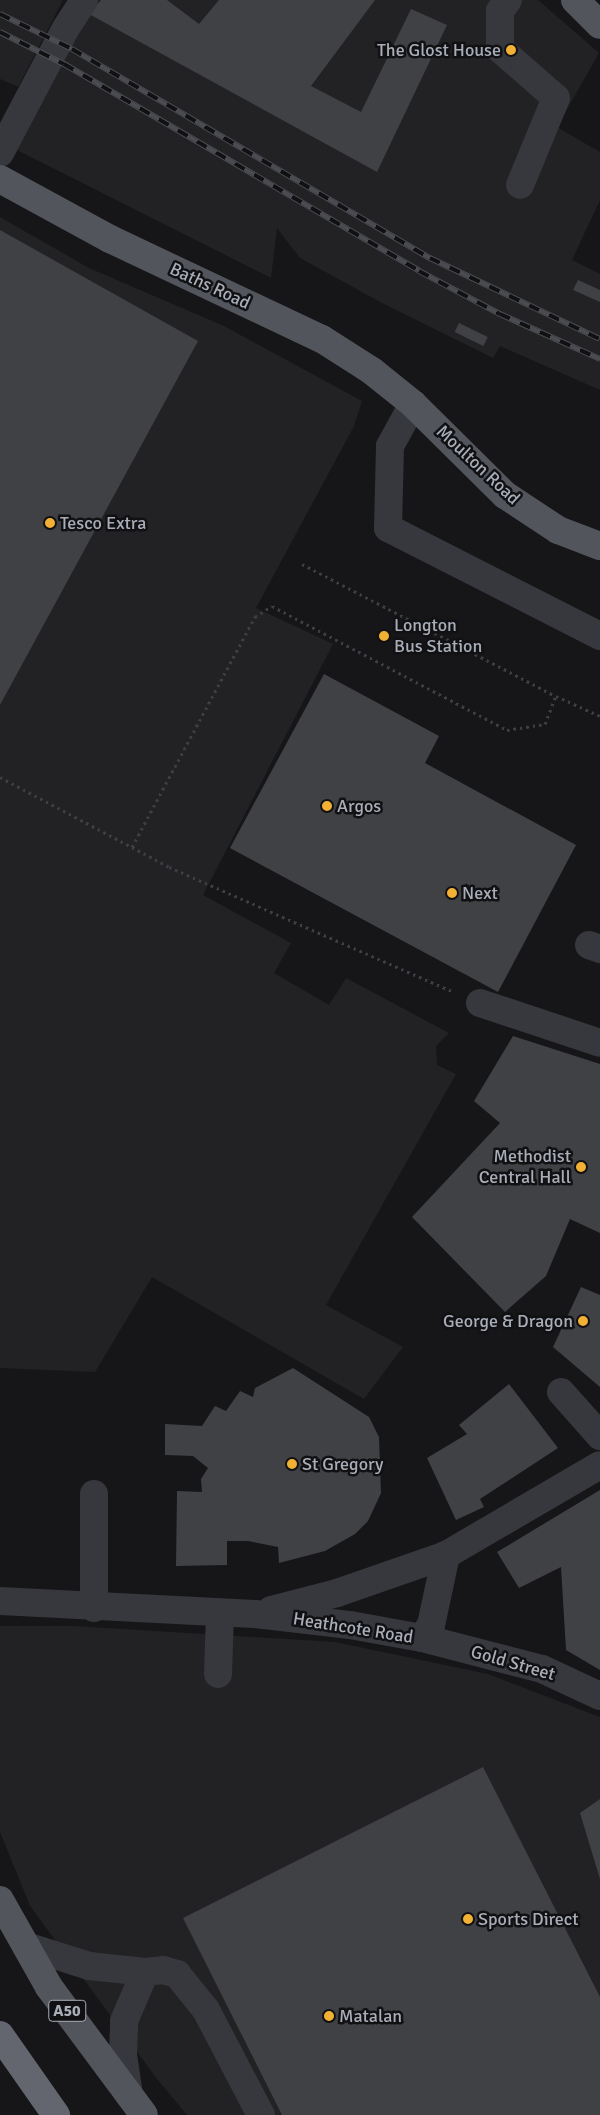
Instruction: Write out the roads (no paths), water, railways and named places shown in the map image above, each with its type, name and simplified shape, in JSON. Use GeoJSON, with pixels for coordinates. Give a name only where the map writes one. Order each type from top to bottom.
{"type":"FeatureCollection","features":[{"type":"Feature","properties":{"kind":"highway"},"geometry":{"type":"LineString","coordinates":[[0,2035],[56,2115]]}},
{"type":"Feature","properties":{"kind":"main road"},"geometry":{"type":"LineString","coordinates":[[575,0],[600,25]]}},
{"type":"Feature","properties":{"kind":"main road","name":"Baths Road"},"geometry":{"type":"LineString","coordinates":[[0,179],[110,239],[322,340],[372,371],[413,404]]}},
{"type":"Feature","properties":{"kind":"main road","name":"Moulton Road"},"geometry":{"type":"LineString","coordinates":[[413,404],[505,495],[558,530],[600,546]]}},
{"type":"Feature","properties":{"kind":"main road","name":"A50"},"geometry":{"type":"LineString","coordinates":[[0,1900],[49,1987],[136,2105]]}},
{"type":"Feature","properties":{"kind":"street"},"geometry":{"type":"LineString","coordinates":[[0,152],[66,28],[84,0]]}},
{"type":"Feature","properties":{"kind":"street"},"geometry":{"type":"LineString","coordinates":[[508,0],[500,11],[500,49],[556,98],[520,185]]}},
{"type":"Feature","properties":{"kind":"street"},"geometry":{"type":"LineString","coordinates":[[413,404],[390,446],[388,528],[600,636]]}},
{"type":"Feature","properties":{"kind":"street"},"geometry":{"type":"LineString","coordinates":[[480,1003],[600,1043]]}},
{"type":"Feature","properties":{"kind":"street"},"geometry":{"type":"LineString","coordinates":[[561,1392],[600,1436]]}},
{"type":"Feature","properties":{"kind":"street","name":"Heathcote Road"},"geometry":{"type":"LineString","coordinates":[[256,1614],[336,1593],[446,1555],[600,1465]]}},
{"type":"Feature","properties":{"kind":"street"},"geometry":{"type":"LineString","coordinates":[[94,1494],[94,1608]]}},
{"type":"Feature","properties":{"kind":"street","name":"Heathcote Road"},"geometry":{"type":"LineString","coordinates":[[0,1601],[94,1608],[256,1614],[422,1638],[431,1625],[446,1555]]}},
{"type":"Feature","properties":{"kind":"street"},"geometry":{"type":"LineString","coordinates":[[218,1674],[220,1614]]}},
{"type":"Feature","properties":{"kind":"street","name":"Gold Street"},"geometry":{"type":"LineString","coordinates":[[422,1638],[542,1669],[600,1696]]}},
{"type":"Feature","properties":{"kind":"street"},"geometry":{"type":"LineString","coordinates":[[26,1946],[89,1966],[145,1972],[163,1970],[177,1974],[206,2010],[261,2115]]}},
{"type":"Feature","properties":{"kind":"street"},"geometry":{"type":"LineString","coordinates":[[136,2105],[123,2055],[124,2021],[145,1972]]}},
{"type":"Feature","properties":{"kind":"railway"},"geometry":{"type":"LineString","coordinates":[[0,14],[72,49],[430,258],[600,339]]}},
{"type":"Feature","properties":{"kind":"railway"},"geometry":{"type":"LineString","coordinates":[[0,32],[64,64],[419,271],[500,314],[600,359]]}},
{"type":"Feature","properties":{"kind":"place","name":"The Glost House"},"geometry":{"type":"Point","coordinates":[511,50]}},
{"type":"Feature","properties":{"kind":"place","name":"Tesco Extra"},"geometry":{"type":"Point","coordinates":[50,523]}},
{"type":"Feature","properties":{"kind":"place","name":"Longton Bus Station"},"geometry":{"type":"Point","coordinates":[384,636]}},
{"type":"Feature","properties":{"kind":"place","name":"Argos"},"geometry":{"type":"Point","coordinates":[327,806]}},
{"type":"Feature","properties":{"kind":"place","name":"Next"},"geometry":{"type":"Point","coordinates":[452,893]}},
{"type":"Feature","properties":{"kind":"place","name":"Methodist Central Hall"},"geometry":{"type":"Point","coordinates":[581,1167]}},
{"type":"Feature","properties":{"kind":"place","name":"George & Dragon"},"geometry":{"type":"Point","coordinates":[583,1321]}},
{"type":"Feature","properties":{"kind":"place","name":"St Gregory"},"geometry":{"type":"Point","coordinates":[292,1464]}},
{"type":"Feature","properties":{"kind":"place","name":"Sports Direct"},"geometry":{"type":"Point","coordinates":[468,1919]}},
{"type":"Feature","properties":{"kind":"place","name":"Matalan"},"geometry":{"type":"Point","coordinates":[329,2016]}}]}
